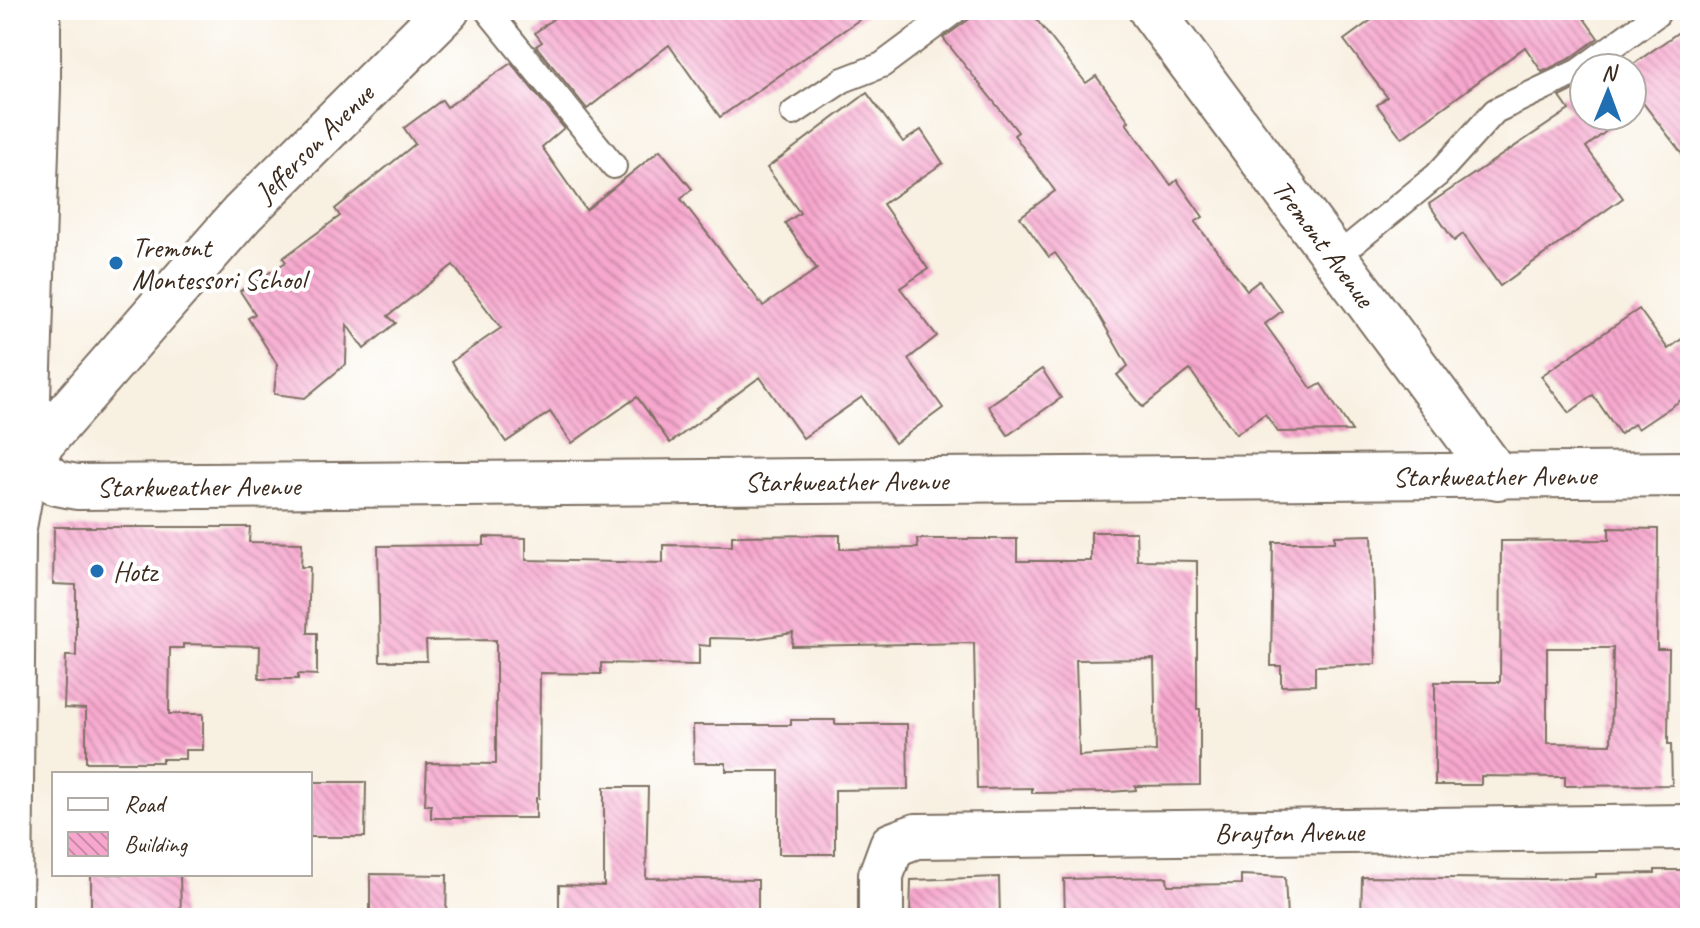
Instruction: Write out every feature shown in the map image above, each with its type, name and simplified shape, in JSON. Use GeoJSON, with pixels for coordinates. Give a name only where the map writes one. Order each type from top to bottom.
{"type":"FeatureCollection","features":[{"type":"Feature","properties":{"kind":"street"},"geometry":{"type":"LineString","coordinates":[[10,916],[13,533],[38,89],[38,10]]}},
{"type":"Feature","properties":{"kind":"street","name":"Jefferson Avenue"},"geometry":{"type":"LineString","coordinates":[[18,464],[242,214],[447,10]]}},
{"type":"Feature","properties":{"kind":"street","name":"Tremont Avenue"},"geometry":{"type":"LineString","coordinates":[[1151,10],[1498,477]]}},
{"type":"Feature","properties":{"kind":"street","name":"Starkweather Avenue"},"geometry":{"type":"LineString","coordinates":[[18,464],[57,483],[77,487],[1690,474]]}},
{"type":"Feature","properties":{"kind":"street","name":"Brayton Avenue"},"geometry":{"type":"LineString","coordinates":[[881,918],[881,875],[892,845],[916,836],[1690,827]]}},
{"type":"Feature","properties":{"kind":"lane"},"geometry":{"type":"LineString","coordinates":[[487,10],[614,166]]}},
{"type":"Feature","properties":{"kind":"lane"},"geometry":{"type":"LineString","coordinates":[[793,113],[843,80],[882,65],[956,10]]}},
{"type":"Feature","properties":{"kind":"lane"},"geometry":{"type":"LineString","coordinates":[[1335,258],[1437,175],[1495,111],[1579,71],[1657,14]]}},
{"type":"Feature","properties":{"kind":"building"},"geometry":{"type":"Polygon","coordinates":[[[564,10],[873,10],[720,117],[669,45],[587,109],[536,46],[542,42],[535,33],[564,10]]]}},
{"type":"Feature","properties":{"kind":"building"},"geometry":{"type":"Polygon","coordinates":[[[982,10],[1029,10],[1086,83],[1096,76],[1171,185],[1177,180],[1203,217],[1195,222],[1247,290],[1259,281],[1282,311],[1265,324],[1312,389],[1321,384],[1352,431],[1278,432],[1265,414],[1236,434],[1190,370],[1143,407],[1117,375],[1128,366],[1091,302],[1055,253],[1049,257],[1020,217],[1055,191],[1014,135],[1018,132],[943,38],[982,10]]]}},
{"type":"Feature","properties":{"kind":"building"},"geometry":{"type":"Polygon","coordinates":[[[1385,10],[1578,10],[1598,38],[1579,52],[1568,52],[1568,59],[1542,72],[1525,47],[1402,138],[1377,105],[1387,97],[1344,40],[1385,10]]]}},
{"type":"Feature","properties":{"kind":"building"},"geometry":{"type":"Polygon","coordinates":[[[1690,24],[1690,164],[1648,109],[1648,54],[1690,24]]]}},
{"type":"Feature","properties":{"kind":"building"},"geometry":{"type":"Polygon","coordinates":[[[511,63],[564,128],[542,147],[586,210],[660,150],[692,189],[681,199],[763,306],[817,269],[785,223],[800,213],[767,168],[867,93],[903,142],[921,130],[943,163],[883,204],[928,269],[900,288],[937,336],[908,359],[943,408],[895,443],[862,397],[803,438],[760,377],[670,443],[637,397],[572,443],[550,412],[506,442],[451,362],[501,328],[453,265],[388,316],[396,323],[364,349],[347,325],[346,364],[305,398],[274,394],[277,364],[248,318],[255,314],[240,291],[286,262],[283,258],[340,216],[335,209],[415,144],[404,128],[442,100],[447,107],[511,63]]]}},
{"type":"Feature","properties":{"kind":"building"},"geometry":{"type":"Polygon","coordinates":[[[1568,93],[1568,109],[1560,97],[1568,93]]]}},
{"type":"Feature","properties":{"kind":"building"},"geometry":{"type":"Polygon","coordinates":[[[1568,111],[1568,132],[1605,132],[1586,147],[1623,198],[1500,286],[1463,234],[1454,241],[1429,204],[1568,111]]]}},
{"type":"Feature","properties":{"kind":"building"},"geometry":{"type":"Polygon","coordinates":[[[1639,309],[1668,349],[1690,333],[1690,394],[1638,429],[1634,424],[1620,434],[1593,395],[1569,413],[1541,376],[1639,309]]]}},
{"type":"Feature","properties":{"kind":"building"},"geometry":{"type":"Polygon","coordinates":[[[1042,369],[1061,398],[1008,435],[988,406],[1042,369]]]}},
{"type":"Feature","properties":{"kind":"building"},"geometry":{"type":"Polygon","coordinates":[[[54,527],[250,527],[249,542],[302,543],[301,567],[310,567],[308,633],[317,633],[317,675],[298,674],[298,679],[259,679],[260,646],[183,644],[183,648],[170,648],[169,714],[203,714],[203,750],[185,750],[185,759],[162,759],[162,762],[86,762],[86,709],[64,708],[66,656],[76,656],[76,585],[53,584],[54,527]]]}},
{"type":"Feature","properties":{"kind":"building"},"geometry":{"type":"Polygon","coordinates":[[[1609,528],[1658,529],[1657,649],[1669,649],[1668,744],[1671,744],[1672,785],[1565,786],[1565,777],[1481,776],[1481,785],[1435,785],[1435,682],[1500,682],[1501,541],[1609,540],[1609,528]],[[1547,648],[1547,743],[1611,744],[1613,648],[1547,648]]]}},
{"type":"Feature","properties":{"kind":"building"},"geometry":{"type":"Polygon","coordinates":[[[1091,532],[1136,532],[1137,560],[1197,561],[1200,785],[1135,786],[1136,790],[1110,792],[1032,793],[1032,788],[977,789],[974,643],[792,646],[793,633],[754,639],[710,638],[710,646],[699,645],[699,665],[601,663],[601,674],[540,673],[539,798],[536,798],[536,818],[431,818],[431,805],[425,805],[427,763],[496,764],[496,640],[426,641],[427,661],[380,661],[378,546],[484,545],[484,537],[526,538],[526,560],[663,563],[663,545],[732,546],[732,536],[840,535],[840,549],[918,548],[917,539],[1017,539],[1017,561],[1091,561],[1091,532]],[[1154,659],[1076,660],[1079,756],[1156,751],[1154,659]]]}},
{"type":"Feature","properties":{"kind":"building"},"geometry":{"type":"Polygon","coordinates":[[[1372,535],[1376,664],[1315,666],[1315,685],[1281,686],[1281,666],[1271,666],[1273,542],[1335,542],[1335,536],[1372,535]]]}},
{"type":"Feature","properties":{"kind":"building"},"geometry":{"type":"Polygon","coordinates":[[[791,720],[835,720],[835,724],[907,724],[908,789],[835,790],[835,854],[779,854],[779,771],[726,771],[726,763],[694,763],[693,725],[791,725],[791,720]]]}},
{"type":"Feature","properties":{"kind":"building"},"geometry":{"type":"Polygon","coordinates":[[[312,782],[366,782],[365,837],[312,837],[312,782]]]}},
{"type":"Feature","properties":{"kind":"building"},"geometry":{"type":"Polygon","coordinates":[[[604,787],[648,787],[646,878],[758,880],[758,918],[559,918],[559,885],[604,886],[604,787]]]}},
{"type":"Feature","properties":{"kind":"building"},"geometry":{"type":"Polygon","coordinates":[[[1655,870],[1690,870],[1690,918],[1361,918],[1362,877],[1543,879],[1655,873],[1655,870]]]}},
{"type":"Feature","properties":{"kind":"building"},"geometry":{"type":"Polygon","coordinates":[[[370,874],[447,875],[446,918],[370,918],[370,874]]]}},
{"type":"Feature","properties":{"kind":"building"},"geometry":{"type":"Polygon","coordinates":[[[1241,875],[1285,877],[1287,918],[1065,918],[1064,879],[1167,877],[1168,885],[1241,884],[1241,875]]]}},
{"type":"Feature","properties":{"kind":"building"},"geometry":{"type":"Polygon","coordinates":[[[91,876],[180,876],[181,916],[91,915],[91,876]]]}},
{"type":"Feature","properties":{"kind":"building"},"geometry":{"type":"Polygon","coordinates":[[[999,877],[1000,918],[910,918],[911,880],[999,877]]]}},
{"type":"Feature","properties":{"kind":"place","name":"Tremont Montessori School"},"geometry":{"type":"Point","coordinates":[116,263]}},
{"type":"Feature","properties":{"kind":"place","name":"Hotz"},"geometry":{"type":"Point","coordinates":[97,571]}}]}
